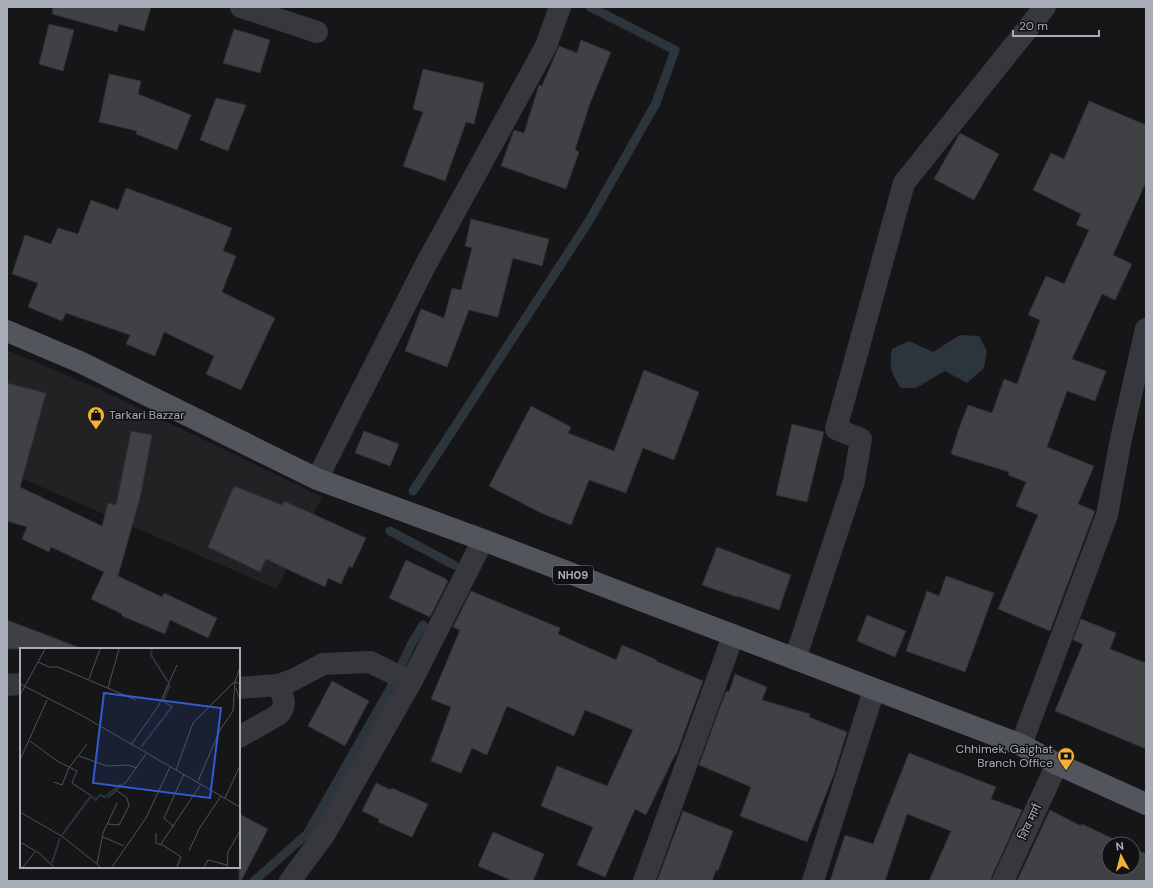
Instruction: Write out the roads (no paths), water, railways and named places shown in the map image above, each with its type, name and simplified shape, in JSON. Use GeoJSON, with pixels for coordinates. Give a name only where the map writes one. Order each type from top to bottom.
{"type":"FeatureCollection","features":[{"type":"Feature","properties":{"kind":"main road","name":"NH09"},"geometry":{"type":"LineString","coordinates":[[7,331],[80,362],[317,479],[484,540],[795,660],[1022,745],[1057,764],[1146,804]]}},
{"type":"Feature","properties":{"kind":"street"},"geometry":{"type":"LineString","coordinates":[[241,7],[317,32]]}},
{"type":"Feature","properties":{"kind":"street"},"geometry":{"type":"LineString","coordinates":[[317,479],[425,266],[546,46],[560,7]]}},
{"type":"Feature","properties":{"kind":"street"},"geometry":{"type":"LineString","coordinates":[[795,660],[854,481],[861,439],[836,429],[904,183],[1044,7]]}},
{"type":"Feature","properties":{"kind":"street"},"geometry":{"type":"LineString","coordinates":[[1022,745],[1107,515],[1121,439],[1146,330]]}},
{"type":"Feature","properties":{"kind":"street"},"geometry":{"type":"LineString","coordinates":[[290,881],[324,835],[410,682],[484,540]]}},
{"type":"Feature","properties":{"kind":"street"},"geometry":{"type":"LineString","coordinates":[[644,881],[733,636]]}},
{"type":"Feature","properties":{"kind":"street"},"geometry":{"type":"LineString","coordinates":[[240,688],[278,685],[293,680],[323,664],[370,662],[410,682]]}},
{"type":"Feature","properties":{"kind":"street"},"geometry":{"type":"LineString","coordinates":[[7,685],[20,684]]}},
{"type":"Feature","properties":{"kind":"street"},"geometry":{"type":"LineString","coordinates":[[240,735],[278,715],[282,711],[284,706],[278,685]]}},
{"type":"Feature","properties":{"kind":"street"},"geometry":{"type":"LineString","coordinates":[[813,881],[874,690]]}},
{"type":"Feature","properties":{"kind":"street","name":"शिव मार्ग"},"geometry":{"type":"LineString","coordinates":[[1003,881],[1057,764]]}},
{"type":"Feature","properties":{"kind":"waterway"},"geometry":{"type":"LineString","coordinates":[[413,491],[589,221],[656,103],[675,50],[590,7]]}},
{"type":"Feature","properties":{"kind":"waterway"},"geometry":{"type":"LineString","coordinates":[[390,531],[454,565]]}},
{"type":"Feature","properties":{"kind":"waterway"},"geometry":{"type":"LineString","coordinates":[[254,881],[307,834],[390,689],[412,643],[423,625]]}},
{"type":"Feature","properties":{"kind":"place","name":"Tarkari Bazzar"},"geometry":{"type":"Point","coordinates":[96,430]}},
{"type":"Feature","properties":{"kind":"place","name":"Chhimek, Gaighat Branch Office"},"geometry":{"type":"Point","coordinates":[1066,771]}}]}
